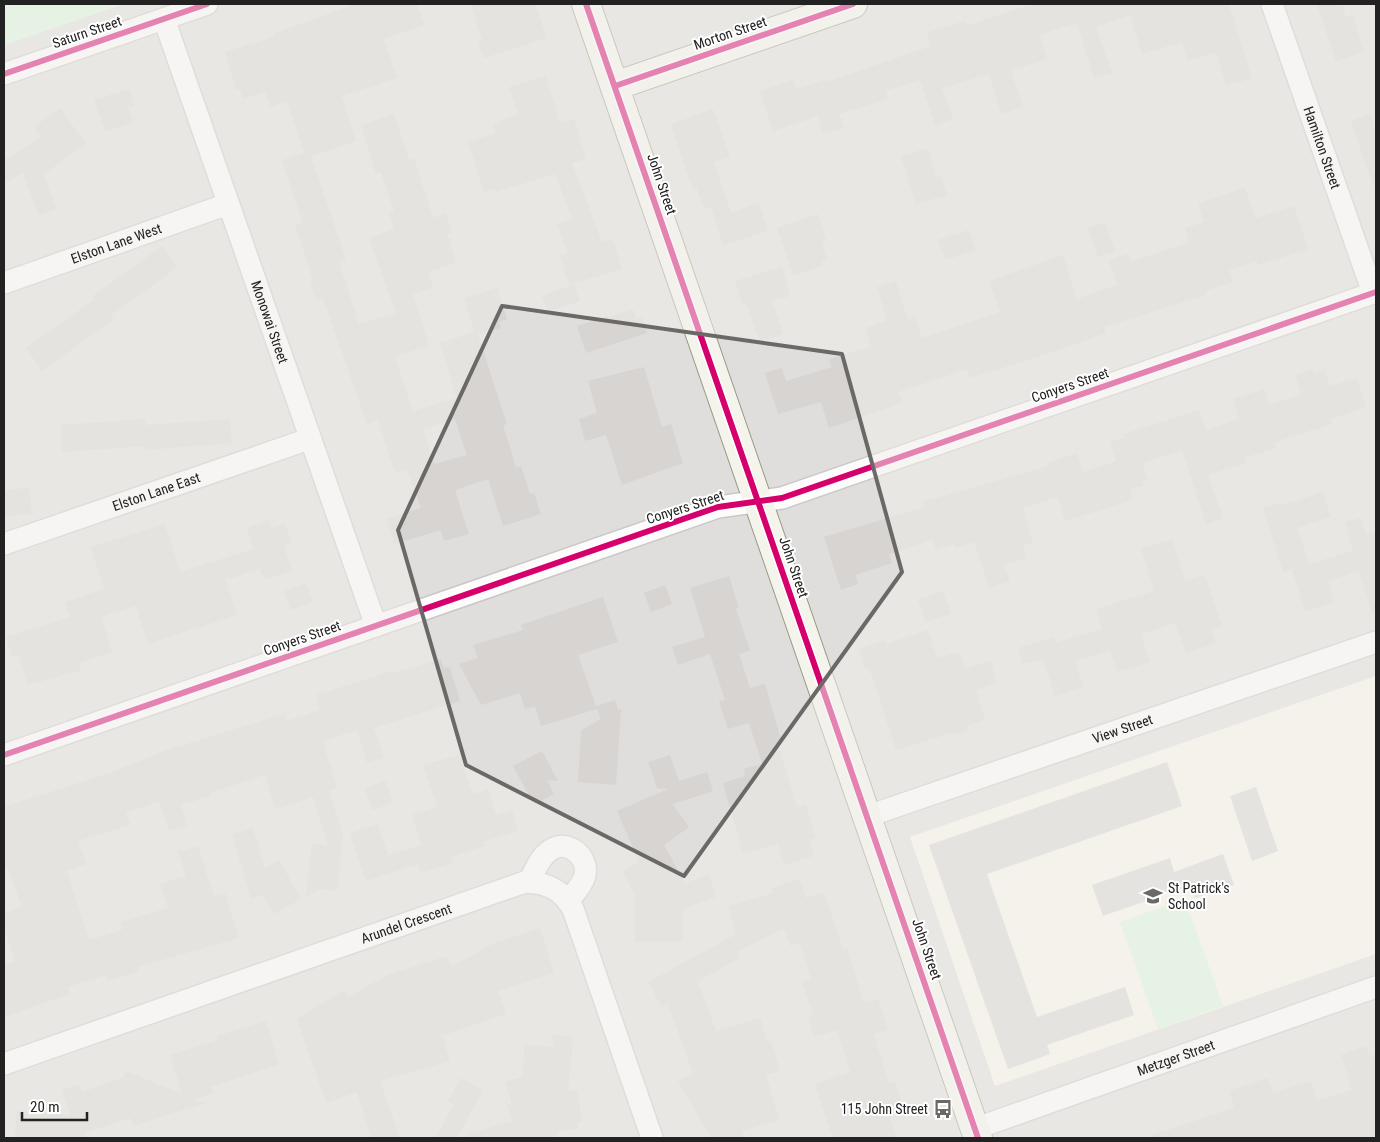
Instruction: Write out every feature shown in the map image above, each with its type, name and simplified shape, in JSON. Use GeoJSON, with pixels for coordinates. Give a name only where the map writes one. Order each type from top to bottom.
{"type":"FeatureCollection","features":[{"type":"Feature","properties":{"kind":"street","name":"Saturn Street"},"geometry":{"type":"LineString","coordinates":[[4,74],[207,4]]}},
{"type":"Feature","properties":{"kind":"street","name":"John Street"},"geometry":{"type":"LineString","coordinates":[[586,4],[868,816],[976,1134]]}},
{"type":"Feature","properties":{"kind":"street","name":"Morton Street"},"geometry":{"type":"LineString","coordinates":[[614,86],[854,4]]}},
{"type":"Feature","properties":{"kind":"street","name":"Hamilton Street"},"geometry":{"type":"LineString","coordinates":[[1272,4],[1375,293]]}},
{"type":"Feature","properties":{"kind":"street","name":"Monowai Street"},"geometry":{"type":"LineString","coordinates":[[164,19],[309,439],[376,626]]}},
{"type":"Feature","properties":{"kind":"street","name":"Elston Lane West"},"geometry":{"type":"LineString","coordinates":[[4,284],[228,204]]}},
{"type":"Feature","properties":{"kind":"street","name":"Conyers Street"},"geometry":{"type":"LineString","coordinates":[[4,755],[718,507],[782,498],[1375,293]]}},
{"type":"Feature","properties":{"kind":"street","name":"Elston Lane East"},"geometry":{"type":"LineString","coordinates":[[4,544],[309,439]]}},
{"type":"Feature","properties":{"kind":"street","name":"View Street"},"geometry":{"type":"LineString","coordinates":[[868,816],[1376,642]]}},
{"type":"Feature","properties":{"kind":"street"},"geometry":{"type":"LineString","coordinates":[[568,901],[581,883],[585,869],[580,854],[568,847],[553,848],[547,853],[529,882],[553,887],[568,901],[573,909],[652,1138]]}},
{"type":"Feature","properties":{"kind":"street","name":"Arundel Crescent"},"geometry":{"type":"LineString","coordinates":[[4,1064],[529,882]]}},
{"type":"Feature","properties":{"kind":"street","name":"Metzger Street"},"geometry":{"type":"LineString","coordinates":[[976,1134],[1376,987]]}},
{"type":"Feature","properties":{"kind":"highlighted area"},"geometry":{"type":"Polygon","coordinates":[[[502,306],[842,354],[902,572],[684,876],[466,765],[398,530],[502,306]]]}},
{"type":"Feature","properties":{"kind":"shaded area"},"geometry":{"type":"Polygon","coordinates":[[[4,4],[1376,4],[1376,1138],[4,1138],[4,4]]]}},
{"type":"Feature","properties":{"kind":"shaded area","name":"St Patrick's School"},"geometry":{"type":"Polygon","coordinates":[[[1376,676],[1376,954],[995,1086],[910,837],[1376,676]]]}},
{"type":"Feature","properties":{"kind":"green space"},"geometry":{"type":"Polygon","coordinates":[[[4,4],[125,4],[4,45],[4,4]]]}},
{"type":"Feature","properties":{"kind":"green space"},"geometry":{"type":"Polygon","coordinates":[[[1185,899],[1223,1006],[1158,1029],[1120,922],[1185,899]]]}},
{"type":"Feature","properties":{"kind":"building"},"geometry":{"type":"Polygon","coordinates":[[[356,4],[417,4],[424,25],[384,39],[397,78],[342,96],[356,141],[311,156],[346,260],[339,262],[359,324],[396,313],[369,238],[394,229],[389,212],[394,211],[381,172],[376,174],[361,125],[394,114],[409,160],[414,158],[433,218],[446,213],[452,233],[447,234],[456,263],[428,272],[433,288],[413,294],[429,346],[395,356],[413,411],[457,398],[440,343],[474,332],[464,298],[497,288],[507,319],[499,322],[501,328],[478,335],[507,424],[503,425],[516,467],[521,466],[530,494],[534,493],[541,514],[503,526],[488,479],[455,490],[469,534],[444,541],[441,530],[394,544],[387,519],[421,508],[407,469],[395,473],[378,420],[367,424],[323,298],[316,300],[310,281],[313,280],[295,225],[303,223],[282,160],[304,153],[287,101],[270,107],[265,92],[243,99],[240,89],[236,90],[225,52],[274,37],[273,34],[356,4]],[[455,419],[423,429],[434,464],[467,455],[455,419]]]}},
{"type":"Feature","properties":{"kind":"building"},"geometry":{"type":"Polygon","coordinates":[[[471,4],[535,4],[547,38],[484,58],[478,42],[482,41],[471,4]]]}},
{"type":"Feature","properties":{"kind":"building"},"geometry":{"type":"Polygon","coordinates":[[[1033,4],[1229,4],[1252,78],[1226,86],[1216,52],[1188,61],[1182,42],[1142,54],[1130,15],[1096,27],[1112,73],[1094,78],[1077,23],[1039,35],[1047,59],[1011,70],[1023,107],[1001,114],[989,74],[942,88],[953,119],[935,125],[920,80],[885,91],[888,99],[839,114],[844,128],[823,134],[818,116],[773,131],[760,91],[793,80],[796,89],[825,80],[826,82],[931,46],[927,32],[965,21],[966,26],[1033,4]]]}},
{"type":"Feature","properties":{"kind":"building"},"geometry":{"type":"Polygon","coordinates":[[[1317,4],[1342,4],[1346,17],[1353,15],[1364,52],[1336,61],[1317,4]]]}},
{"type":"Feature","properties":{"kind":"building"},"geometry":{"type":"Polygon","coordinates":[[[546,76],[560,123],[574,119],[586,159],[572,163],[602,242],[613,239],[622,269],[569,285],[560,256],[568,253],[557,224],[572,219],[555,174],[496,192],[495,189],[484,192],[468,142],[496,133],[493,125],[501,123],[500,120],[518,114],[509,87],[546,76]]]}},
{"type":"Feature","properties":{"kind":"building"},"geometry":{"type":"Polygon","coordinates":[[[129,89],[134,105],[128,107],[133,122],[105,132],[94,100],[129,89]]]}},
{"type":"Feature","properties":{"kind":"building"},"geometry":{"type":"Polygon","coordinates":[[[60,108],[86,144],[44,174],[56,209],[38,215],[23,172],[4,184],[4,160],[41,137],[34,127],[60,108]]]}},
{"type":"Feature","properties":{"kind":"building"},"geometry":{"type":"Polygon","coordinates":[[[713,109],[730,157],[714,162],[731,212],[759,203],[768,231],[723,245],[711,207],[704,209],[697,189],[693,190],[671,124],[713,109]]]}},
{"type":"Feature","properties":{"kind":"building"},"geometry":{"type":"Polygon","coordinates":[[[1370,114],[1376,133],[1376,184],[1373,185],[1351,121],[1370,114]]]}},
{"type":"Feature","properties":{"kind":"building"},"geometry":{"type":"Polygon","coordinates":[[[928,148],[936,177],[941,175],[947,195],[916,204],[901,156],[928,148]]]}},
{"type":"Feature","properties":{"kind":"building"},"geometry":{"type":"Polygon","coordinates":[[[1245,188],[1256,218],[1294,206],[1308,249],[1258,265],[1257,261],[1229,270],[1233,282],[1205,291],[1206,295],[1104,327],[1106,333],[1056,351],[970,378],[967,369],[898,392],[902,403],[829,428],[821,402],[778,414],[765,373],[782,368],[786,381],[832,367],[829,359],[871,347],[865,328],[887,321],[877,287],[896,281],[908,320],[915,317],[922,338],[1000,312],[989,281],[1063,255],[1077,299],[1117,285],[1109,260],[1128,254],[1131,262],[1189,242],[1185,228],[1204,222],[1198,203],[1245,188]]]}},
{"type":"Feature","properties":{"kind":"building"},"geometry":{"type":"Polygon","coordinates":[[[818,214],[826,240],[822,241],[827,260],[822,261],[822,266],[793,275],[777,228],[818,214]]]}},
{"type":"Feature","properties":{"kind":"building"},"geometry":{"type":"Polygon","coordinates":[[[1105,222],[1115,252],[1098,257],[1088,228],[1105,222]]]}},
{"type":"Feature","properties":{"kind":"building"},"geometry":{"type":"Polygon","coordinates":[[[969,230],[976,250],[945,260],[938,240],[969,230]]]}},
{"type":"Feature","properties":{"kind":"building"},"geometry":{"type":"Polygon","coordinates":[[[162,246],[178,267],[110,316],[113,320],[42,371],[26,348],[95,299],[93,296],[162,246]]]}},
{"type":"Feature","properties":{"kind":"building"},"geometry":{"type":"Polygon","coordinates":[[[782,267],[790,296],[772,301],[783,334],[760,342],[746,302],[742,304],[735,281],[782,267]]]}},
{"type":"Feature","properties":{"kind":"building"},"geometry":{"type":"Polygon","coordinates":[[[574,284],[580,301],[548,312],[542,296],[574,284]]]}},
{"type":"Feature","properties":{"kind":"building"},"geometry":{"type":"Polygon","coordinates":[[[633,309],[636,319],[642,317],[647,333],[586,353],[577,326],[633,309]]]}},
{"type":"Feature","properties":{"kind":"building"},"geometry":{"type":"Polygon","coordinates":[[[644,367],[662,427],[671,424],[683,463],[622,485],[606,435],[585,441],[579,419],[597,413],[588,381],[644,367]]]}},
{"type":"Feature","properties":{"kind":"building"},"geometry":{"type":"Polygon","coordinates":[[[1313,369],[1314,373],[1324,370],[1330,386],[1357,378],[1366,407],[1330,419],[1332,424],[1281,440],[1275,444],[1276,448],[1244,458],[1246,463],[1208,475],[1223,518],[1206,524],[1182,450],[1142,463],[1148,480],[1142,482],[1143,485],[1130,489],[1133,500],[1065,521],[1058,497],[1023,508],[1033,542],[1023,545],[1027,558],[1004,565],[1010,581],[989,588],[974,542],[955,548],[954,544],[936,550],[933,540],[889,554],[892,563],[855,575],[858,584],[841,590],[824,537],[924,507],[922,502],[1048,466],[1047,463],[1077,453],[1083,472],[1116,461],[1110,442],[1124,437],[1123,434],[1199,410],[1206,430],[1239,419],[1233,399],[1264,389],[1269,405],[1301,394],[1295,375],[1313,369]]]}},
{"type":"Feature","properties":{"kind":"building"},"geometry":{"type":"Polygon","coordinates":[[[145,419],[146,425],[230,419],[232,443],[145,450],[145,446],[62,452],[61,425],[145,419]]]}},
{"type":"Feature","properties":{"kind":"building"},"geometry":{"type":"Polygon","coordinates":[[[29,488],[32,514],[4,516],[4,490],[29,488]]]}},
{"type":"Feature","properties":{"kind":"building"},"geometry":{"type":"Polygon","coordinates":[[[1323,492],[1331,517],[1297,528],[1309,564],[1353,551],[1345,522],[1361,518],[1366,534],[1376,531],[1376,612],[1372,613],[1359,571],[1328,581],[1334,602],[1305,611],[1292,569],[1283,572],[1263,508],[1281,502],[1282,505],[1323,492]]]}},
{"type":"Feature","properties":{"kind":"building"},"geometry":{"type":"Polygon","coordinates":[[[269,520],[272,528],[285,524],[292,543],[284,545],[292,571],[264,580],[260,569],[226,580],[237,615],[148,644],[136,606],[101,617],[112,652],[79,663],[81,670],[28,685],[19,655],[12,657],[6,637],[70,617],[65,602],[104,589],[91,547],[165,524],[180,572],[253,549],[247,528],[269,520]]]}},
{"type":"Feature","properties":{"kind":"building"},"geometry":{"type":"Polygon","coordinates":[[[1172,539],[1185,581],[1205,575],[1222,626],[1211,630],[1216,643],[1186,653],[1175,623],[1141,634],[1150,662],[1117,672],[1110,650],[1075,661],[1083,687],[1055,696],[1043,659],[1023,664],[1018,648],[1054,637],[1055,643],[1102,629],[1096,609],[1154,591],[1141,548],[1172,539]]]}},
{"type":"Feature","properties":{"kind":"building"},"geometry":{"type":"Polygon","coordinates":[[[729,576],[739,608],[736,609],[750,650],[739,654],[750,688],[765,684],[781,740],[777,741],[797,807],[806,805],[816,838],[809,840],[814,856],[784,865],[778,844],[743,854],[723,783],[745,776],[744,769],[762,764],[749,723],[728,729],[719,701],[725,700],[710,654],[678,665],[672,647],[705,637],[690,588],[729,576]]]}},
{"type":"Feature","properties":{"kind":"building"},"geometry":{"type":"Polygon","coordinates":[[[306,583],[313,602],[291,610],[284,591],[306,583]]]}},
{"type":"Feature","properties":{"kind":"building"},"geometry":{"type":"Polygon","coordinates":[[[665,585],[672,604],[651,612],[644,593],[665,585]]]}},
{"type":"Feature","properties":{"kind":"building"},"geometry":{"type":"Polygon","coordinates":[[[943,591],[951,614],[925,622],[918,599],[943,591]]]}},
{"type":"Feature","properties":{"kind":"building"},"geometry":{"type":"Polygon","coordinates":[[[603,597],[618,642],[578,655],[596,706],[615,700],[618,710],[621,709],[616,785],[578,782],[581,730],[601,719],[597,709],[541,726],[535,706],[525,709],[520,693],[481,705],[459,664],[478,658],[473,645],[523,630],[521,625],[603,597]]]}},
{"type":"Feature","properties":{"kind":"building"},"geometry":{"type":"Polygon","coordinates":[[[928,630],[937,658],[954,653],[954,655],[960,654],[965,669],[991,660],[996,683],[976,690],[985,720],[966,726],[968,730],[952,735],[951,733],[896,750],[872,676],[868,668],[865,669],[859,649],[885,640],[886,644],[928,630]]]}},
{"type":"Feature","properties":{"kind":"building"},"geometry":{"type":"Polygon","coordinates":[[[441,659],[444,668],[450,667],[460,701],[374,728],[384,758],[367,763],[357,730],[323,741],[337,788],[329,791],[343,836],[337,891],[319,889],[306,897],[312,844],[328,845],[313,797],[275,809],[265,775],[210,793],[211,796],[181,805],[187,826],[169,831],[159,801],[126,813],[130,825],[78,841],[86,864],[67,871],[89,940],[122,930],[120,922],[168,908],[160,884],[186,876],[178,852],[198,846],[214,896],[225,893],[239,938],[137,967],[138,971],[108,981],[106,975],[68,987],[70,994],[4,1017],[4,965],[15,962],[4,928],[4,913],[22,907],[8,869],[4,870],[4,807],[115,771],[167,750],[284,714],[286,721],[320,710],[316,695],[392,671],[393,673],[441,659]]]}},
{"type":"Feature","properties":{"kind":"building"},"geometry":{"type":"Polygon","coordinates":[[[542,751],[558,781],[547,780],[554,794],[534,805],[513,766],[542,751]]]}},
{"type":"Feature","properties":{"kind":"building"},"geometry":{"type":"Polygon","coordinates":[[[459,755],[473,794],[488,789],[496,815],[512,810],[518,831],[482,842],[484,846],[451,857],[453,863],[421,873],[418,864],[366,881],[350,833],[378,824],[388,855],[421,845],[412,815],[437,807],[423,765],[459,755]]]}},
{"type":"Feature","properties":{"kind":"building"},"geometry":{"type":"Polygon","coordinates":[[[670,755],[679,781],[707,772],[713,791],[673,804],[689,827],[664,845],[685,883],[709,875],[716,897],[683,908],[683,941],[635,942],[634,893],[622,871],[639,862],[617,811],[668,789],[657,788],[648,762],[670,755]]]}},
{"type":"Feature","properties":{"kind":"building"},"geometry":{"type":"Polygon","coordinates":[[[1167,762],[1182,806],[987,874],[1037,1017],[1125,987],[1134,1015],[1047,1045],[1050,1054],[1008,1069],[929,845],[1167,762]]]}},
{"type":"Feature","properties":{"kind":"building"},"geometry":{"type":"Polygon","coordinates":[[[386,781],[393,803],[372,810],[365,788],[386,781]]]}},
{"type":"Feature","properties":{"kind":"building"},"geometry":{"type":"Polygon","coordinates":[[[1256,787],[1278,851],[1252,861],[1230,796],[1256,787]]]}},
{"type":"Feature","properties":{"kind":"building"},"geometry":{"type":"Polygon","coordinates":[[[253,828],[265,868],[279,860],[301,899],[274,914],[263,895],[251,899],[232,834],[253,828]]]}},
{"type":"Feature","properties":{"kind":"building"},"geometry":{"type":"Polygon","coordinates":[[[1223,854],[1234,885],[1195,898],[1191,885],[1103,916],[1092,885],[1170,858],[1174,872],[1223,854]]]}},
{"type":"Feature","properties":{"kind":"building"},"geometry":{"type":"Polygon","coordinates":[[[800,879],[806,898],[824,893],[843,949],[847,948],[864,1003],[878,999],[888,1030],[874,1034],[889,1084],[895,1082],[902,1104],[887,1108],[896,1138],[833,1138],[815,1084],[850,1072],[837,1030],[814,1037],[808,1017],[813,1015],[802,982],[811,979],[800,943],[790,946],[784,929],[738,951],[740,958],[698,981],[716,1031],[760,1018],[767,1042],[771,1041],[780,1071],[766,1075],[779,1120],[742,1131],[744,1138],[711,1138],[678,1081],[693,1073],[668,1004],[662,1007],[648,982],[736,934],[728,906],[773,893],[771,888],[800,879]]]}},
{"type":"Feature","properties":{"kind":"building"},"geometry":{"type":"Polygon","coordinates":[[[540,928],[554,973],[498,991],[506,1014],[439,1037],[443,1037],[450,1061],[380,1081],[400,1138],[371,1138],[357,1092],[326,1103],[297,1019],[344,990],[348,997],[388,975],[447,956],[451,967],[494,943],[540,928]]]}},
{"type":"Feature","properties":{"kind":"building"},"geometry":{"type":"Polygon","coordinates":[[[266,1021],[279,1064],[211,1087],[213,1093],[195,1099],[206,1103],[133,1126],[130,1118],[85,1133],[87,1138],[15,1138],[17,1111],[70,1115],[62,1090],[79,1084],[82,1092],[124,1077],[126,1071],[182,1094],[170,1055],[218,1040],[217,1036],[266,1021]]]}},
{"type":"Feature","properties":{"kind":"building"},"geometry":{"type":"Polygon","coordinates":[[[551,1035],[573,1037],[568,1091],[577,1090],[582,1121],[577,1122],[578,1128],[557,1132],[558,1135],[549,1138],[468,1138],[468,1134],[512,1121],[506,1102],[512,1105],[505,1082],[522,1077],[525,1045],[555,1047],[551,1035]]]}},
{"type":"Feature","properties":{"kind":"building"},"geometry":{"type":"Polygon","coordinates":[[[1366,1046],[1370,1057],[1376,1054],[1376,1138],[1153,1138],[1152,1135],[1234,1108],[1229,1091],[1268,1078],[1273,1093],[1311,1081],[1317,1100],[1352,1090],[1341,1055],[1366,1046]]]}},
{"type":"Feature","properties":{"kind":"building"},"geometry":{"type":"Polygon","coordinates":[[[461,1078],[483,1090],[457,1138],[435,1138],[454,1105],[448,1101],[461,1078]]]}},
{"type":"Feature","properties":{"kind":"cycle path"},"geometry":{"type":"LineString","coordinates":[[4,74],[207,4]]}},
{"type":"Feature","properties":{"kind":"cycle path"},"geometry":{"type":"LineString","coordinates":[[586,4],[978,1138]]}},
{"type":"Feature","properties":{"kind":"cycle path"},"geometry":{"type":"LineString","coordinates":[[615,86],[853,4]]}},
{"type":"Feature","properties":{"kind":"cycle path"},"geometry":{"type":"LineString","coordinates":[[4,755],[718,507],[782,498],[1376,292]]}},
{"type":"Feature","properties":{"kind":"place","name":"St Patrick's School"},"geometry":{"type":"Point","coordinates":[1153,896]}},
{"type":"Feature","properties":{"kind":"place","name":"115 John Street"},"geometry":{"type":"Point","coordinates":[943,1109]}}]}
